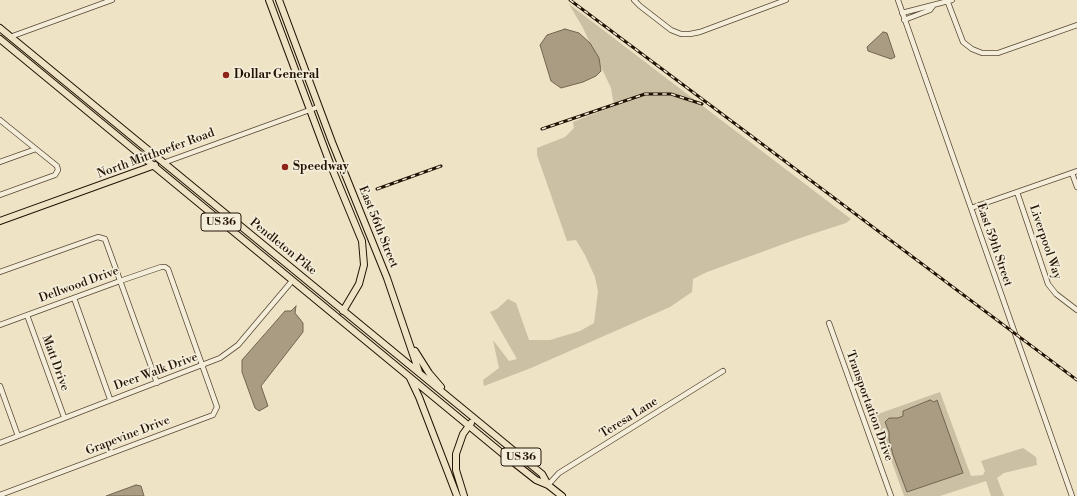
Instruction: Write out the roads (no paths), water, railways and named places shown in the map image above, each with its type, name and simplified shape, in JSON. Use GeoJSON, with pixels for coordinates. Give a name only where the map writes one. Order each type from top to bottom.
{"type":"FeatureCollection","features":[{"type":"Feature","properties":{"kind":"main road","name":"East 56th Street"},"geometry":{"type":"LineString","coordinates":[[269,0],[310,110],[362,241],[364,265],[359,284],[343,311]]}},
{"type":"Feature","properties":{"kind":"main road","name":"East 56th Street"},"geometry":{"type":"LineString","coordinates":[[279,0],[318,107],[377,253],[420,374]]}},
{"type":"Feature","properties":{"kind":"main road","name":"Pendleton Pike"},"geometry":{"type":"LineString","coordinates":[[0,28],[542,474],[548,485]]}},
{"type":"Feature","properties":{"kind":"main road","name":"Pendleton Pike"},"geometry":{"type":"LineString","coordinates":[[0,39],[468,426],[536,480],[548,485],[562,496]]}},
{"type":"Feature","properties":{"kind":"main road","name":"North Mitthoefer Road"},"geometry":{"type":"LineString","coordinates":[[0,221],[163,163]]}},
{"type":"Feature","properties":{"kind":"main road"},"geometry":{"type":"LineString","coordinates":[[409,341],[429,373],[452,400]]}},
{"type":"Feature","properties":{"kind":"main road"},"geometry":{"type":"LineString","coordinates":[[409,377],[419,397],[457,496]]}},
{"type":"Feature","properties":{"kind":"main road"},"geometry":{"type":"LineString","coordinates":[[464,496],[456,470],[457,446],[474,418]]}},
{"type":"Feature","properties":{"kind":"street"},"geometry":{"type":"LineString","coordinates":[[10,37],[112,0]]}},
{"type":"Feature","properties":{"kind":"street"},"geometry":{"type":"LineString","coordinates":[[634,0],[646,11],[677,32],[692,34],[786,0]]}},
{"type":"Feature","properties":{"kind":"street"},"geometry":{"type":"LineString","coordinates":[[767,0],[770,6]]}},
{"type":"Feature","properties":{"kind":"street","name":"East 59th Street"},"geometry":{"type":"LineString","coordinates":[[898,0],[1072,496]]}},
{"type":"Feature","properties":{"kind":"street"},"geometry":{"type":"LineString","coordinates":[[902,13],[948,1],[963,42],[972,49],[982,53],[998,53],[1077,25]]}},
{"type":"Feature","properties":{"kind":"street"},"geometry":{"type":"LineString","coordinates":[[904,20],[930,10],[933,6]]}},
{"type":"Feature","properties":{"kind":"street","name":"North Mitthoefer Road"},"geometry":{"type":"LineString","coordinates":[[163,163],[318,107]]}},
{"type":"Feature","properties":{"kind":"street"},"geometry":{"type":"LineString","coordinates":[[0,195],[57,173],[57,166],[1,122]]}},
{"type":"Feature","properties":{"kind":"street"},"geometry":{"type":"LineString","coordinates":[[0,162],[36,149]]}},
{"type":"Feature","properties":{"kind":"street"},"geometry":{"type":"LineString","coordinates":[[971,208],[1075,172],[1077,187]]}},
{"type":"Feature","properties":{"kind":"street","name":"Liverpool Way"},"geometry":{"type":"LineString","coordinates":[[1017,192],[1048,284],[1056,294],[1077,310]]}},
{"type":"Feature","properties":{"kind":"street"},"geometry":{"type":"LineString","coordinates":[[0,272],[98,237],[104,238],[157,383]]}},
{"type":"Feature","properties":{"kind":"street","name":"Dellwood Drive"},"geometry":{"type":"LineString","coordinates":[[0,325],[120,281],[165,267]]}},
{"type":"Feature","properties":{"kind":"street","name":"Grapevine Drive"},"geometry":{"type":"LineString","coordinates":[[0,495],[214,414],[217,407],[168,269],[165,267]]}},
{"type":"Feature","properties":{"kind":"street","name":"Deer Walk Drive"},"geometry":{"type":"LineString","coordinates":[[0,442],[110,399],[203,366],[220,358],[238,345],[292,281]]}},
{"type":"Feature","properties":{"kind":"street"},"geometry":{"type":"LineString","coordinates":[[74,298],[110,399]]}},
{"type":"Feature","properties":{"kind":"street","name":"Matt Drive"},"geometry":{"type":"LineString","coordinates":[[27,314],[64,417]]}},
{"type":"Feature","properties":{"kind":"street","name":"Transportation Drive"},"geometry":{"type":"LineString","coordinates":[[829,323],[891,496]]}},
{"type":"Feature","properties":{"kind":"street","name":"Teresa Lane"},"geometry":{"type":"LineString","coordinates":[[548,485],[559,473],[723,371]]}},
{"type":"Feature","properties":{"kind":"street"},"geometry":{"type":"LineString","coordinates":[[0,386],[18,436]]}},
{"type":"Feature","properties":{"kind":"railway"},"geometry":{"type":"LineString","coordinates":[[570,0],[1077,380]]}},
{"type":"Feature","properties":{"kind":"railway"},"geometry":{"type":"LineString","coordinates":[[542,129],[645,94],[671,94],[702,104]]}},
{"type":"Feature","properties":{"kind":"railway"},"geometry":{"type":"LineString","coordinates":[[377,189],[441,166]]}},
{"type":"Feature","properties":{"kind":"place","name":"Dollar General"},"geometry":{"type":"Point","coordinates":[226,75]}},
{"type":"Feature","properties":{"kind":"place","name":"Speedway"},"geometry":{"type":"Point","coordinates":[285,167]}}]}
